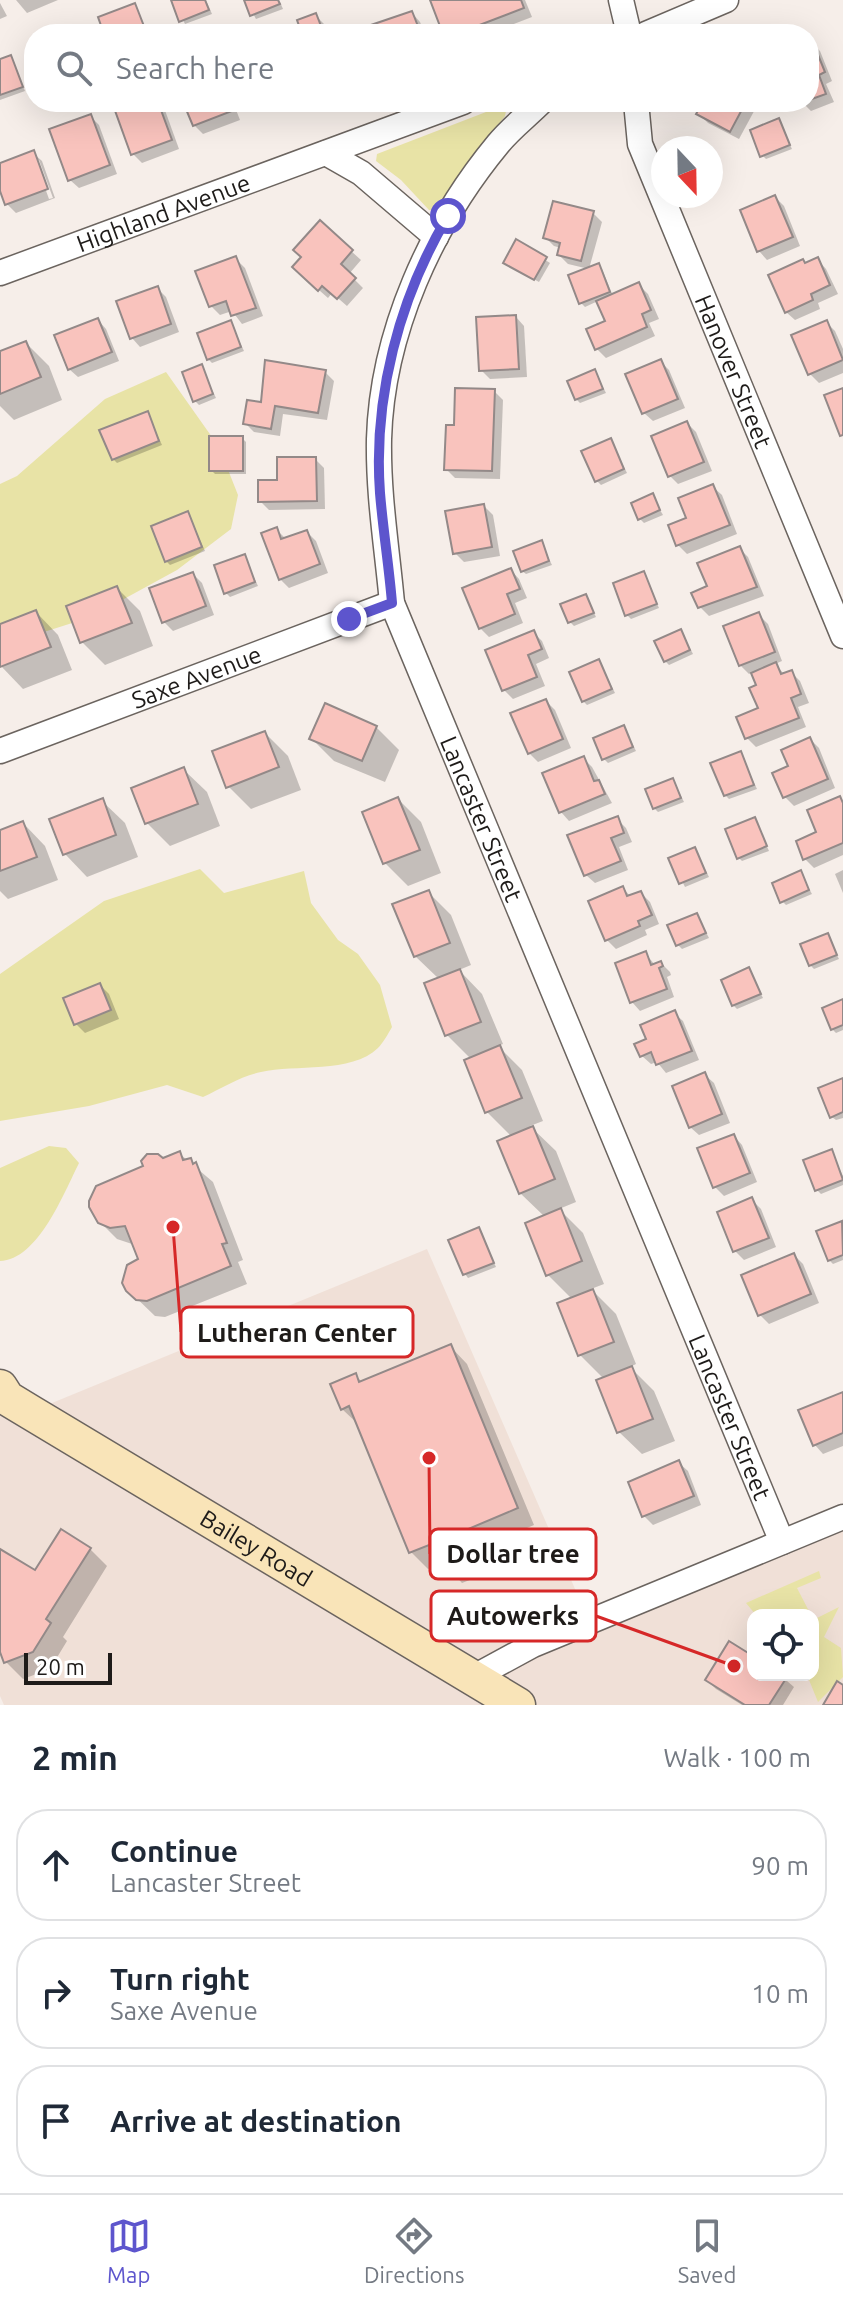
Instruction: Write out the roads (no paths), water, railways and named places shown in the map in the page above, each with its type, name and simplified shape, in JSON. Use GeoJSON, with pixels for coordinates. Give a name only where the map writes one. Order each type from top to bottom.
{"type":"FeatureCollection","features":[{"type":"Feature","properties":{"kind":"street"},"geometry":{"type":"LineString","coordinates":[[621,0],[627,24]]}},
{"type":"Feature","properties":{"kind":"street"},"geometry":{"type":"LineString","coordinates":[[670,24],[726,0]]}},
{"type":"Feature","properties":{"kind":"street","name":"Highland Avenue"},"geometry":{"type":"LineString","coordinates":[[0,273],[436,112]]}},
{"type":"Feature","properties":{"kind":"street","name":"Lancaster Street"},"geometry":{"type":"LineString","coordinates":[[531,112],[499,143],[427,251],[397,332],[380,430],[380,491],[392,603],[782,1542]]}},
{"type":"Feature","properties":{"kind":"street","name":"Hanover Street"},"geometry":{"type":"LineString","coordinates":[[637,112],[640,144],[843,636]]}},
{"type":"Feature","properties":{"kind":"street"},"geometry":{"type":"LineString","coordinates":[[326,153],[361,173],[436,237]]}},
{"type":"Feature","properties":{"kind":"street","name":"Saxe Avenue"},"geometry":{"type":"LineString","coordinates":[[0,751],[392,603]]}},
{"type":"Feature","properties":{"kind":"street","name":"Bailey Road"},"geometry":{"type":"LineString","coordinates":[[2,1395],[518,1705]]}},
{"type":"Feature","properties":{"kind":"street"},"geometry":{"type":"LineString","coordinates":[[472,1678],[533,1645],[843,1517]]}},
{"type":"Feature","properties":{"kind":"place","name":"Lutheran Center"},"geometry":{"type":"Point","coordinates":[173,1227]}},
{"type":"Feature","properties":{"kind":"place","name":"Dollar tree"},"geometry":{"type":"Point","coordinates":[429,1458]}},
{"type":"Feature","properties":{"kind":"place","name":"Autowerks"},"geometry":{"type":"Point","coordinates":[734,1666]}}]}
